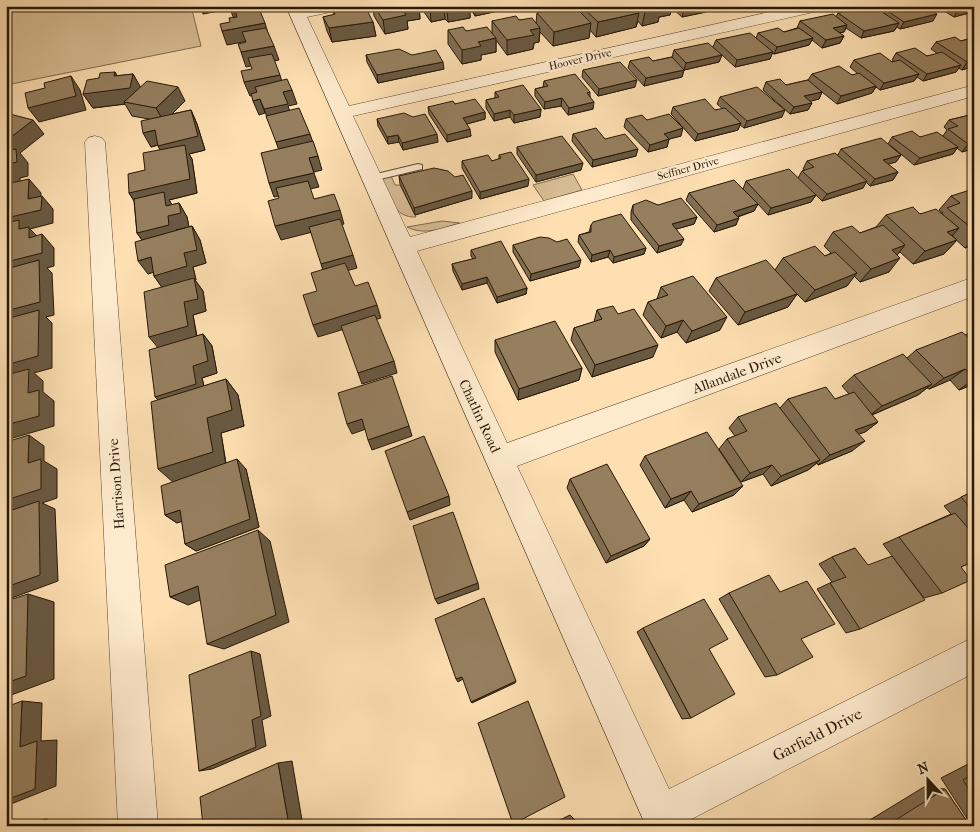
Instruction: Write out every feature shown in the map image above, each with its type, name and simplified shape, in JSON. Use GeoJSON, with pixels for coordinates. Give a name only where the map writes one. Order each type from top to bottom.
{"type":"FeatureCollection","features":[{"type":"Feature","properties":{"kind":"street"},"geometry":{"type":"LineString","coordinates":[[296,10],[339,6]]}},
{"type":"Feature","properties":{"kind":"street","name":"Hoover Drive"},"geometry":{"type":"LineString","coordinates":[[342,112],[818,6]]}},
{"type":"Feature","properties":{"kind":"street","name":"Chatlin Road"},"geometry":{"type":"LineString","coordinates":[[296,10],[663,820]]}},
{"type":"Feature","properties":{"kind":"street","name":"Seffner Drive"},"geometry":{"type":"LineString","coordinates":[[403,247],[974,90]]}},
{"type":"Feature","properties":{"kind":"street","name":"Harrison Drive"},"geometry":{"type":"LineString","coordinates":[[95,142],[138,826]]}},
{"type":"Feature","properties":{"kind":"street","name":"Allandale Drive"},"geometry":{"type":"LineString","coordinates":[[500,459],[974,286]]}},
{"type":"Feature","properties":{"kind":"street","name":"Garfield Drive"},"geometry":{"type":"LineString","coordinates":[[663,820],[974,654]]}},
{"type":"Feature","properties":{"kind":"lane"},"geometry":{"type":"LineString","coordinates":[[372,178],[418,167]]}},
{"type":"Feature","properties":{"kind":"shaded area"},"geometry":{"type":"Polygon","coordinates":[[[6,6],[191,6],[201,46],[6,85],[6,6]]]}},
{"type":"Feature","properties":{"kind":"shaded area"},"geometry":{"type":"Polygon","coordinates":[[[573,174],[582,190],[544,201],[533,185],[573,174]]]}},
{"type":"Feature","properties":{"kind":"shaded area"},"geometry":{"type":"Polygon","coordinates":[[[391,176],[395,185],[400,185],[416,217],[402,214],[393,205],[382,179],[391,176]]]}},
{"type":"Feature","properties":{"kind":"shaded area"},"geometry":{"type":"Polygon","coordinates":[[[442,221],[460,223],[427,231],[414,230],[407,227],[442,221]]]}},
{"type":"Feature","properties":{"kind":"building"},"geometry":{"type":"Polygon","coordinates":[[[258,6],[265,23],[222,31],[220,24],[230,22],[229,18],[237,17],[235,9],[258,6]]]}},
{"type":"Feature","properties":{"kind":"building"},"geometry":{"type":"Polygon","coordinates":[[[365,6],[373,22],[329,28],[323,17],[335,14],[333,10],[365,6]]]}},
{"type":"Feature","properties":{"kind":"building"},"geometry":{"type":"Polygon","coordinates":[[[374,6],[411,6],[401,8],[406,15],[383,20],[374,6]]]}},
{"type":"Feature","properties":{"kind":"building"},"geometry":{"type":"Polygon","coordinates":[[[574,6],[591,23],[554,32],[537,13],[574,6]]]}},
{"type":"Feature","properties":{"kind":"building"},"geometry":{"type":"Polygon","coordinates":[[[581,6],[631,6],[639,13],[598,22],[581,6]]]}},
{"type":"Feature","properties":{"kind":"building"},"geometry":{"type":"Polygon","coordinates":[[[639,6],[659,6],[661,8],[645,12],[639,6]]]}},
{"type":"Feature","properties":{"kind":"building"},"geometry":{"type":"Polygon","coordinates":[[[873,6],[899,23],[864,31],[838,13],[873,6]]]}},
{"type":"Feature","properties":{"kind":"building"},"geometry":{"type":"Polygon","coordinates":[[[880,6],[924,6],[937,14],[904,22],[880,6]]]}},
{"type":"Feature","properties":{"kind":"building"},"geometry":{"type":"Polygon","coordinates":[[[953,6],[971,6],[958,10],[953,6]]]}},
{"type":"Feature","properties":{"kind":"building"},"geometry":{"type":"Polygon","coordinates":[[[833,14],[847,25],[833,28],[844,36],[826,40],[800,21],[833,14]]]}},
{"type":"Feature","properties":{"kind":"building"},"geometry":{"type":"Polygon","coordinates":[[[516,16],[519,20],[532,18],[540,28],[530,30],[534,35],[507,40],[492,21],[516,16]]]}},
{"type":"Feature","properties":{"kind":"building"},"geometry":{"type":"Polygon","coordinates":[[[463,27],[466,31],[487,27],[496,38],[478,42],[481,46],[462,50],[448,30],[463,27]]]}},
{"type":"Feature","properties":{"kind":"building"},"geometry":{"type":"Polygon","coordinates":[[[266,28],[274,46],[241,52],[238,44],[246,42],[242,32],[266,28]]]}},
{"type":"Feature","properties":{"kind":"building"},"geometry":{"type":"Polygon","coordinates":[[[778,28],[784,32],[799,28],[813,38],[777,47],[758,33],[778,28]]]}},
{"type":"Feature","properties":{"kind":"building"},"geometry":{"type":"Polygon","coordinates":[[[750,33],[773,52],[737,60],[716,40],[750,33]]]}},
{"type":"Feature","properties":{"kind":"building"},"geometry":{"type":"Polygon","coordinates":[[[955,37],[961,41],[974,39],[974,61],[967,62],[936,42],[955,37]]]}},
{"type":"Feature","properties":{"kind":"building"},"geometry":{"type":"Polygon","coordinates":[[[708,43],[722,55],[686,63],[674,50],[708,43]]]}},
{"type":"Feature","properties":{"kind":"building"},"geometry":{"type":"Polygon","coordinates":[[[915,48],[927,56],[942,52],[961,65],[927,74],[896,53],[915,48]]]}},
{"type":"Feature","properties":{"kind":"building"},"geometry":{"type":"Polygon","coordinates":[[[399,49],[412,55],[436,50],[443,62],[377,75],[366,55],[399,49]]]}},
{"type":"Feature","properties":{"kind":"building"},"geometry":{"type":"Polygon","coordinates":[[[880,53],[892,62],[900,60],[919,74],[884,83],[854,60],[880,53]]]}},
{"type":"Feature","properties":{"kind":"building"},"geometry":{"type":"Polygon","coordinates":[[[272,54],[280,75],[244,82],[241,71],[252,69],[248,58],[272,54]]]}},
{"type":"Feature","properties":{"kind":"building"},"geometry":{"type":"Polygon","coordinates":[[[649,57],[653,61],[672,57],[684,70],[646,78],[630,61],[649,57]]]}},
{"type":"Feature","properties":{"kind":"building"},"geometry":{"type":"Polygon","coordinates":[[[620,62],[637,80],[599,89],[583,70],[620,62]]]}},
{"type":"Feature","properties":{"kind":"building"},"geometry":{"type":"Polygon","coordinates":[[[839,66],[852,75],[859,73],[876,86],[841,96],[812,74],[839,66]]]}},
{"type":"Feature","properties":{"kind":"building"},"geometry":{"type":"Polygon","coordinates":[[[115,72],[114,76],[133,74],[130,88],[83,94],[87,80],[99,78],[100,73],[115,72]]]}},
{"type":"Feature","properties":{"kind":"building"},"geometry":{"type":"Polygon","coordinates":[[[575,74],[590,92],[587,93],[594,102],[569,108],[562,98],[545,102],[535,89],[548,86],[544,81],[575,74]]]}},
{"type":"Feature","properties":{"kind":"building"},"geometry":{"type":"Polygon","coordinates":[[[71,76],[76,96],[28,108],[25,93],[45,88],[44,83],[71,76]]]}},
{"type":"Feature","properties":{"kind":"building"},"geometry":{"type":"Polygon","coordinates":[[[287,79],[292,90],[283,92],[288,104],[264,109],[260,99],[253,101],[251,94],[257,92],[255,87],[287,79]]]}},
{"type":"Feature","properties":{"kind":"building"},"geometry":{"type":"Polygon","coordinates":[[[780,79],[786,85],[808,80],[822,92],[804,96],[812,103],[794,107],[766,82],[780,79]]]}},
{"type":"Feature","properties":{"kind":"building"},"geometry":{"type":"Polygon","coordinates":[[[147,81],[178,87],[156,108],[124,102],[147,81]]]}},
{"type":"Feature","properties":{"kind":"building"},"geometry":{"type":"Polygon","coordinates":[[[523,85],[541,109],[514,115],[510,110],[494,114],[486,100],[499,97],[495,92],[523,85]]]}},
{"type":"Feature","properties":{"kind":"building"},"geometry":{"type":"Polygon","coordinates":[[[757,87],[785,110],[747,121],[720,97],[757,87]]]}},
{"type":"Feature","properties":{"kind":"building"},"geometry":{"type":"Polygon","coordinates":[[[475,99],[485,112],[463,118],[470,129],[447,135],[428,107],[453,101],[455,104],[475,99]]]}},
{"type":"Feature","properties":{"kind":"building"},"geometry":{"type":"Polygon","coordinates":[[[705,99],[715,110],[725,108],[741,123],[698,134],[673,107],[705,99]]]}},
{"type":"Feature","properties":{"kind":"building"},"geometry":{"type":"Polygon","coordinates":[[[299,108],[310,134],[276,142],[266,116],[299,108]]]}},
{"type":"Feature","properties":{"kind":"building"},"geometry":{"type":"Polygon","coordinates":[[[191,110],[198,136],[158,146],[155,130],[143,133],[141,121],[191,110]]]}},
{"type":"Feature","properties":{"kind":"building"},"geometry":{"type":"Polygon","coordinates":[[[6,113],[33,120],[6,141],[6,113]]]}},
{"type":"Feature","properties":{"kind":"building"},"geometry":{"type":"Polygon","coordinates":[[[404,113],[413,117],[425,114],[437,134],[402,143],[398,135],[387,137],[377,119],[404,113]]]}},
{"type":"Feature","properties":{"kind":"building"},"geometry":{"type":"Polygon","coordinates":[[[669,114],[683,128],[664,134],[669,139],[650,145],[626,119],[642,115],[647,120],[669,114]]]}},
{"type":"Feature","properties":{"kind":"building"},"geometry":{"type":"Polygon","coordinates":[[[974,114],[974,143],[968,144],[948,129],[958,126],[949,120],[974,114]]]}},
{"type":"Feature","properties":{"kind":"building"},"geometry":{"type":"Polygon","coordinates":[[[596,128],[605,139],[625,134],[638,149],[593,160],[573,134],[596,128]]]}},
{"type":"Feature","properties":{"kind":"building"},"geometry":{"type":"Polygon","coordinates":[[[912,131],[920,137],[937,132],[958,147],[920,158],[892,137],[912,131]]]}},
{"type":"Feature","properties":{"kind":"building"},"geometry":{"type":"Polygon","coordinates":[[[562,136],[583,163],[536,175],[517,147],[562,136]]]}},
{"type":"Feature","properties":{"kind":"building"},"geometry":{"type":"Polygon","coordinates":[[[881,138],[901,155],[883,160],[898,172],[875,179],[841,149],[881,138]]]}},
{"type":"Feature","properties":{"kind":"building"},"geometry":{"type":"Polygon","coordinates":[[[313,141],[318,156],[309,158],[314,173],[269,183],[261,153],[313,141]]]}},
{"type":"Feature","properties":{"kind":"building"},"geometry":{"type":"Polygon","coordinates":[[[185,145],[190,179],[129,193],[128,174],[145,170],[143,153],[185,145]]]}},
{"type":"Feature","properties":{"kind":"building"},"geometry":{"type":"Polygon","coordinates":[[[16,149],[17,162],[8,164],[8,178],[6,178],[6,152],[16,149]]]}},
{"type":"Feature","properties":{"kind":"building"},"geometry":{"type":"Polygon","coordinates":[[[511,152],[529,179],[480,192],[462,161],[488,155],[492,161],[501,158],[499,155],[511,152]]]}},
{"type":"Feature","properties":{"kind":"building"},"geometry":{"type":"Polygon","coordinates":[[[835,153],[867,181],[827,194],[802,171],[814,167],[807,161],[835,153]]]}},
{"type":"Feature","properties":{"kind":"building"},"geometry":{"type":"Polygon","coordinates":[[[434,168],[448,171],[455,177],[463,175],[472,191],[414,208],[399,176],[434,168]]]}},
{"type":"Feature","properties":{"kind":"building"},"geometry":{"type":"Polygon","coordinates":[[[789,169],[816,195],[771,208],[746,181],[789,169]]]}},
{"type":"Feature","properties":{"kind":"building"},"geometry":{"type":"Polygon","coordinates":[[[29,179],[28,199],[42,196],[41,210],[6,218],[6,184],[29,179]]]}},
{"type":"Feature","properties":{"kind":"building"},"geometry":{"type":"Polygon","coordinates":[[[734,180],[758,204],[733,212],[739,218],[717,225],[689,193],[734,180]]]}},
{"type":"Feature","properties":{"kind":"building"},"geometry":{"type":"Polygon","coordinates":[[[308,181],[314,199],[334,194],[340,210],[275,226],[268,201],[279,198],[276,188],[308,181]]]}},
{"type":"Feature","properties":{"kind":"building"},"geometry":{"type":"Polygon","coordinates":[[[970,190],[974,193],[974,230],[947,208],[960,203],[951,196],[970,190]]]}},
{"type":"Feature","properties":{"kind":"building"},"geometry":{"type":"Polygon","coordinates":[[[164,192],[166,206],[179,203],[181,213],[168,216],[169,225],[137,233],[134,199],[164,192]]]}},
{"type":"Feature","properties":{"kind":"building"},"geometry":{"type":"Polygon","coordinates":[[[681,198],[697,217],[672,224],[684,239],[659,246],[633,213],[633,205],[646,200],[658,205],[681,198]]]}},
{"type":"Feature","properties":{"kind":"building"},"geometry":{"type":"Polygon","coordinates":[[[913,207],[920,214],[936,209],[959,228],[947,232],[957,240],[925,251],[886,215],[913,207]]]}},
{"type":"Feature","properties":{"kind":"building"},"geometry":{"type":"Polygon","coordinates":[[[621,214],[646,248],[614,257],[610,250],[592,255],[579,235],[591,232],[593,222],[621,214]]]}},
{"type":"Feature","properties":{"kind":"building"},"geometry":{"type":"Polygon","coordinates":[[[340,219],[353,255],[321,264],[309,227],[340,219]]]}},
{"type":"Feature","properties":{"kind":"building"},"geometry":{"type":"Polygon","coordinates":[[[19,220],[19,229],[29,227],[29,238],[42,234],[42,253],[6,262],[6,223],[19,220]]]}},
{"type":"Feature","properties":{"kind":"building"},"geometry":{"type":"Polygon","coordinates":[[[883,225],[905,245],[892,250],[900,258],[871,269],[833,232],[852,226],[860,233],[883,225]]]}},
{"type":"Feature","properties":{"kind":"building"},"geometry":{"type":"Polygon","coordinates":[[[192,226],[197,250],[184,253],[187,266],[154,276],[151,257],[138,261],[135,242],[192,226]]]}},
{"type":"Feature","properties":{"kind":"building"},"geometry":{"type":"Polygon","coordinates":[[[540,237],[549,238],[557,242],[567,239],[581,260],[531,274],[513,245],[540,237]]]}},
{"type":"Feature","properties":{"kind":"building"},"geometry":{"type":"Polygon","coordinates":[[[501,241],[527,288],[497,297],[487,277],[462,284],[452,264],[476,258],[471,250],[501,241]]]}},
{"type":"Feature","properties":{"kind":"building"},"geometry":{"type":"Polygon","coordinates":[[[815,246],[825,256],[835,252],[857,273],[815,290],[783,258],[815,246]]]}},
{"type":"Feature","properties":{"kind":"building"},"geometry":{"type":"Polygon","coordinates":[[[39,260],[40,302],[6,311],[6,269],[39,260]]]}},
{"type":"Feature","properties":{"kind":"building"},"geometry":{"type":"Polygon","coordinates":[[[766,260],[797,294],[745,312],[716,278],[766,260]]]}},
{"type":"Feature","properties":{"kind":"building"},"geometry":{"type":"Polygon","coordinates":[[[345,263],[355,286],[368,282],[377,305],[313,325],[303,295],[317,291],[311,273],[345,263]]]}},
{"type":"Feature","properties":{"kind":"building"},"geometry":{"type":"Polygon","coordinates":[[[693,276],[727,317],[692,331],[683,320],[666,326],[648,302],[668,295],[661,287],[693,276]]]}},
{"type":"Feature","properties":{"kind":"building"},"geometry":{"type":"Polygon","coordinates":[[[194,278],[198,299],[184,302],[188,326],[149,337],[144,292],[194,278]]]}},
{"type":"Feature","properties":{"kind":"building"},"geometry":{"type":"Polygon","coordinates":[[[613,306],[618,314],[634,309],[658,345],[595,365],[574,328],[602,319],[597,310],[613,306]]]}},
{"type":"Feature","properties":{"kind":"building"},"geometry":{"type":"Polygon","coordinates":[[[39,310],[38,356],[6,365],[6,319],[39,310]]]}},
{"type":"Feature","properties":{"kind":"building"},"geometry":{"type":"Polygon","coordinates":[[[375,315],[394,361],[358,373],[341,326],[375,315]]]}},
{"type":"Feature","properties":{"kind":"building"},"geometry":{"type":"Polygon","coordinates":[[[555,321],[582,368],[519,389],[495,340],[555,321]]]}},
{"type":"Feature","properties":{"kind":"building"},"geometry":{"type":"Polygon","coordinates":[[[962,332],[974,342],[974,377],[965,369],[944,378],[916,350],[962,332]]]}},
{"type":"Feature","properties":{"kind":"building"},"geometry":{"type":"Polygon","coordinates":[[[203,334],[208,361],[193,366],[196,384],[155,397],[149,350],[203,334]]]}},
{"type":"Feature","properties":{"kind":"building"},"geometry":{"type":"Polygon","coordinates":[[[903,354],[932,384],[882,406],[854,375],[903,354]]]}},
{"type":"Feature","properties":{"kind":"building"},"geometry":{"type":"Polygon","coordinates":[[[29,369],[28,393],[39,390],[39,416],[6,425],[6,375],[29,369]]]}},
{"type":"Feature","properties":{"kind":"building"},"geometry":{"type":"Polygon","coordinates":[[[392,376],[409,426],[368,440],[362,419],[347,424],[338,393],[392,376]]]}},
{"type":"Feature","properties":{"kind":"building"},"geometry":{"type":"Polygon","coordinates":[[[226,379],[232,410],[207,418],[213,452],[158,469],[151,402],[226,379]]]}},
{"type":"Feature","properties":{"kind":"building"},"geometry":{"type":"Polygon","coordinates":[[[826,387],[835,399],[854,392],[878,422],[855,430],[865,441],[830,455],[788,399],[826,387]]]}},
{"type":"Feature","properties":{"kind":"building"},"geometry":{"type":"Polygon","coordinates":[[[776,403],[820,460],[781,476],[772,465],[750,473],[727,439],[747,431],[738,417],[776,403]]]}},
{"type":"Feature","properties":{"kind":"building"},"geometry":{"type":"Polygon","coordinates":[[[707,432],[743,486],[699,504],[691,491],[671,499],[645,456],[707,432]]]}},
{"type":"Feature","properties":{"kind":"building"},"geometry":{"type":"Polygon","coordinates":[[[29,435],[28,463],[41,459],[41,489],[6,500],[6,442],[29,435]]]}},
{"type":"Feature","properties":{"kind":"building"},"geometry":{"type":"Polygon","coordinates":[[[424,436],[449,496],[407,512],[385,451],[424,436]]]}},
{"type":"Feature","properties":{"kind":"building"},"geometry":{"type":"Polygon","coordinates":[[[237,459],[250,519],[185,544],[180,510],[165,515],[161,486],[237,459]]]}},
{"type":"Feature","properties":{"kind":"building"},"geometry":{"type":"Polygon","coordinates":[[[607,464],[650,539],[611,556],[570,479],[607,464]]]}},
{"type":"Feature","properties":{"kind":"building"},"geometry":{"type":"Polygon","coordinates":[[[974,491],[974,512],[961,497],[974,491]]]}},
{"type":"Feature","properties":{"kind":"building"},"geometry":{"type":"Polygon","coordinates":[[[39,501],[40,575],[6,587],[6,512],[39,501]]]}},
{"type":"Feature","properties":{"kind":"building"},"geometry":{"type":"Polygon","coordinates":[[[453,512],[478,583],[435,599],[413,526],[453,512]]]}},
{"type":"Feature","properties":{"kind":"building"},"geometry":{"type":"Polygon","coordinates":[[[955,513],[974,535],[974,561],[961,567],[971,580],[942,593],[899,537],[955,513]]]}},
{"type":"Feature","properties":{"kind":"building"},"geometry":{"type":"Polygon","coordinates":[[[258,530],[276,615],[207,644],[198,586],[170,597],[165,565],[258,530]]]}},
{"type":"Feature","properties":{"kind":"building"},"geometry":{"type":"Polygon","coordinates":[[[855,548],[868,565],[892,556],[925,600],[860,629],[830,583],[846,577],[832,557],[855,548]]]}},
{"type":"Feature","properties":{"kind":"building"},"geometry":{"type":"Polygon","coordinates":[[[769,575],[780,592],[807,581],[835,624],[801,639],[813,657],[777,675],[729,593],[769,575]]]}},
{"type":"Feature","properties":{"kind":"building"},"geometry":{"type":"Polygon","coordinates":[[[28,594],[26,676],[6,683],[6,601],[28,594]]]}},
{"type":"Feature","properties":{"kind":"building"},"geometry":{"type":"Polygon","coordinates":[[[484,598],[516,681],[471,702],[462,677],[456,679],[435,619],[484,598]]]}},
{"type":"Feature","properties":{"kind":"building"},"geometry":{"type":"Polygon","coordinates":[[[704,599],[728,639],[709,649],[735,694],[691,718],[643,628],[704,599]]]}},
{"type":"Feature","properties":{"kind":"building"},"geometry":{"type":"Polygon","coordinates":[[[251,651],[261,716],[252,720],[256,747],[199,771],[189,675],[251,651]]]}},
{"type":"Feature","properties":{"kind":"building"},"geometry":{"type":"Polygon","coordinates":[[[22,701],[20,747],[37,741],[35,789],[6,800],[6,707],[22,701]]]}},
{"type":"Feature","properties":{"kind":"building"},"geometry":{"type":"Polygon","coordinates":[[[528,701],[565,797],[513,824],[478,723],[528,701]]]}},
{"type":"Feature","properties":{"kind":"building"},"geometry":{"type":"Polygon","coordinates":[[[278,763],[289,826],[203,826],[200,797],[278,763]]]}},
{"type":"Feature","properties":{"kind":"building"},"geometry":{"type":"Polygon","coordinates":[[[974,774],[974,797],[963,780],[974,774]]]}},
{"type":"Feature","properties":{"kind":"building"},"geometry":{"type":"Polygon","coordinates":[[[945,789],[970,826],[886,826],[945,789]]]}},
{"type":"Feature","properties":{"kind":"building"},"geometry":{"type":"Polygon","coordinates":[[[576,821],[577,826],[566,826],[576,821]]]}}]}
